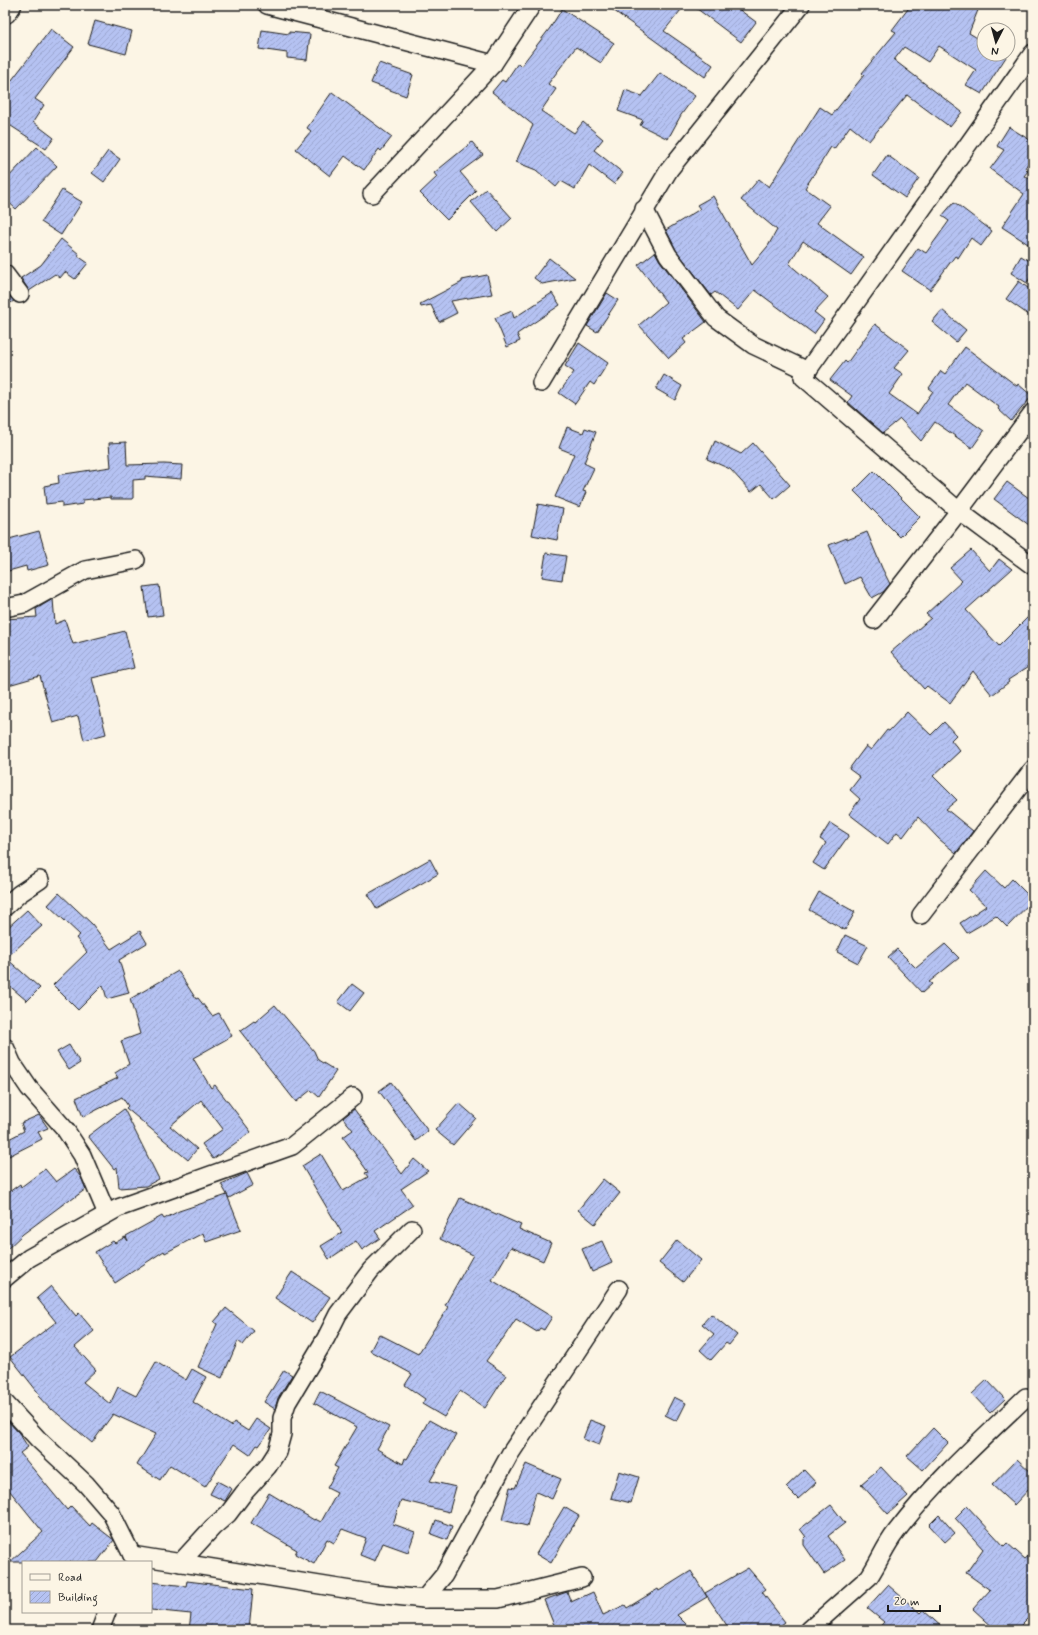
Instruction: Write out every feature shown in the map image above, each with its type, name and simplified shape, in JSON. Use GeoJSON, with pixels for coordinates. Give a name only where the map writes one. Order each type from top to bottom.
{"type":"FeatureCollection","features":[{"type":"Feature","properties":{"kind":"street"},"geometry":{"type":"LineString","coordinates":[[5,12],[10,5]]}},
{"type":"Feature","properties":{"kind":"street"},"geometry":{"type":"LineString","coordinates":[[267,5],[493,64]]}},
{"type":"Feature","properties":{"kind":"street"},"geometry":{"type":"LineString","coordinates":[[372,194],[493,64],[532,5]]}},
{"type":"Feature","properties":{"kind":"street"},"geometry":{"type":"LineString","coordinates":[[541,383],[668,170],[801,5]]}},
{"type":"Feature","properties":{"kind":"street"},"geometry":{"type":"LineString","coordinates":[[1033,53],[804,377],[959,511],[1033,566]]}},
{"type":"Feature","properties":{"kind":"street"},"geometry":{"type":"LineString","coordinates":[[644,209],[668,254],[716,318],[753,346],[808,371]]}},
{"type":"Feature","properties":{"kind":"street"},"geometry":{"type":"LineString","coordinates":[[5,274],[20,294]]}},
{"type":"Feature","properties":{"kind":"street"},"geometry":{"type":"LineString","coordinates":[[874,620],[959,511],[1033,412]]}},
{"type":"Feature","properties":{"kind":"street"},"geometry":{"type":"LineString","coordinates":[[5,608],[24,604],[85,570],[136,560]]}},
{"type":"Feature","properties":{"kind":"street"},"geometry":{"type":"LineString","coordinates":[[921,915],[1033,769]]}},
{"type":"Feature","properties":{"kind":"street"},"geometry":{"type":"LineString","coordinates":[[5,907],[19,894],[40,880]]}},
{"type":"Feature","properties":{"kind":"street"},"geometry":{"type":"LineString","coordinates":[[5,1047],[12,1063],[29,1088],[65,1129],[82,1155],[107,1214]]}},
{"type":"Feature","properties":{"kind":"street"},"geometry":{"type":"LineString","coordinates":[[5,1278],[29,1258],[118,1208],[292,1146],[353,1097]]}},
{"type":"Feature","properties":{"kind":"street"},"geometry":{"type":"LineString","coordinates":[[180,1563],[213,1527],[228,1514],[243,1494],[268,1466],[276,1452],[282,1434],[282,1418],[287,1403],[326,1338],[338,1314],[371,1270],[412,1230]]}},
{"type":"Feature","properties":{"kind":"street"},"geometry":{"type":"LineString","coordinates":[[424,1599],[444,1575],[510,1454],[619,1289]]}},
{"type":"Feature","properties":{"kind":"street"},"geometry":{"type":"LineString","coordinates":[[809,1630],[869,1576],[877,1565],[884,1549],[896,1532],[950,1469],[1026,1397]]}},
{"type":"Feature","properties":{"kind":"street"},"geometry":{"type":"LineString","coordinates":[[5,1403],[38,1439],[86,1484],[111,1513],[130,1558],[180,1563],[376,1594],[424,1599],[498,1599],[582,1578]]}},
{"type":"Feature","properties":{"kind":"street"},"geometry":{"type":"LineString","coordinates":[[100,1630],[108,1613]]}},
{"type":"Feature","properties":{"kind":"building"},"geometry":{"type":"Polygon","coordinates":[[[606,5],[685,5],[664,31],[713,65],[705,77],[606,5]]]}},
{"type":"Feature","properties":{"kind":"building"},"geometry":{"type":"Polygon","coordinates":[[[692,5],[733,5],[756,22],[741,42],[692,5]]]}},
{"type":"Feature","properties":{"kind":"building"},"geometry":{"type":"Polygon","coordinates":[[[911,5],[980,5],[969,33],[976,37],[976,62],[1003,62],[982,94],[966,85],[976,70],[939,46],[928,62],[904,47],[894,60],[962,112],[950,127],[907,95],[869,141],[850,126],[834,149],[831,147],[805,188],[830,206],[817,223],[864,257],[851,275],[803,241],[789,264],[828,297],[814,312],[824,320],[814,334],[755,290],[738,310],[715,292],[711,295],[676,250],[666,230],[700,209],[697,205],[713,196],[752,265],[768,246],[777,230],[741,200],[759,179],[769,187],[820,107],[832,115],[864,75],[862,73],[896,32],[892,30],[911,5]]]}},
{"type":"Feature","properties":{"kind":"building"},"geometry":{"type":"Polygon","coordinates":[[[562,9],[614,43],[601,63],[576,47],[548,84],[556,89],[541,111],[574,133],[583,122],[603,139],[594,150],[623,173],[614,184],[589,165],[575,189],[561,181],[556,187],[536,170],[516,162],[533,125],[492,92],[502,80],[505,82],[518,63],[521,66],[550,28],[562,9]]]}},
{"type":"Feature","properties":{"kind":"building"},"geometry":{"type":"Polygon","coordinates":[[[95,21],[132,31],[126,54],[88,44],[95,21]]]}},
{"type":"Feature","properties":{"kind":"building"},"geometry":{"type":"Polygon","coordinates":[[[51,29],[74,47],[35,99],[44,105],[33,122],[54,138],[46,149],[5,122],[5,89],[51,29]]]}},
{"type":"Feature","properties":{"kind":"building"},"geometry":{"type":"Polygon","coordinates":[[[262,30],[289,34],[289,32],[310,34],[307,60],[287,58],[287,53],[259,49],[262,30]]]}},
{"type":"Feature","properties":{"kind":"building"},"geometry":{"type":"Polygon","coordinates":[[[379,63],[413,75],[406,96],[371,83],[379,63]]]}},
{"type":"Feature","properties":{"kind":"building"},"geometry":{"type":"Polygon","coordinates":[[[660,73],[695,96],[681,115],[668,139],[640,125],[643,120],[618,111],[625,90],[642,96],[660,73]]]}},
{"type":"Feature","properties":{"kind":"building"},"geometry":{"type":"Polygon","coordinates":[[[332,92],[392,137],[381,151],[379,149],[364,170],[345,156],[330,176],[296,149],[311,131],[307,128],[332,92]]]}},
{"type":"Feature","properties":{"kind":"building"},"geometry":{"type":"Polygon","coordinates":[[[1009,127],[1033,142],[1033,155],[1025,168],[1028,171],[1024,176],[1033,180],[1033,236],[1028,244],[1002,227],[1024,194],[990,169],[1004,150],[997,146],[1009,127]]]}},
{"type":"Feature","properties":{"kind":"building"},"geometry":{"type":"Polygon","coordinates":[[[472,142],[483,155],[460,172],[476,191],[447,220],[420,193],[437,177],[434,173],[472,142]]]}},
{"type":"Feature","properties":{"kind":"building"},"geometry":{"type":"Polygon","coordinates":[[[37,147],[57,166],[16,209],[5,199],[5,181],[37,147]]]}},
{"type":"Feature","properties":{"kind":"building"},"geometry":{"type":"Polygon","coordinates":[[[108,151],[120,159],[104,182],[92,173],[108,151]]]}},
{"type":"Feature","properties":{"kind":"building"},"geometry":{"type":"Polygon","coordinates":[[[887,155],[919,178],[905,198],[873,175],[887,155]]]}},
{"type":"Feature","properties":{"kind":"building"},"geometry":{"type":"Polygon","coordinates":[[[486,189],[512,218],[497,232],[471,202],[486,189]]]}},
{"type":"Feature","properties":{"kind":"building"},"geometry":{"type":"Polygon","coordinates":[[[62,190],[82,202],[61,235],[41,222],[62,190]]]}},
{"type":"Feature","properties":{"kind":"building"},"geometry":{"type":"Polygon","coordinates":[[[954,202],[992,231],[981,246],[971,238],[958,258],[955,256],[930,290],[902,271],[918,248],[926,253],[949,221],[942,216],[954,202]]]}},
{"type":"Feature","properties":{"kind":"building"},"geometry":{"type":"Polygon","coordinates":[[[61,239],[79,254],[78,256],[88,263],[75,279],[65,272],[60,278],[55,274],[29,291],[21,278],[41,265],[61,239]]]}},
{"type":"Feature","properties":{"kind":"building"},"geometry":{"type":"Polygon","coordinates":[[[655,252],[660,261],[706,322],[683,339],[686,343],[669,358],[639,325],[666,302],[638,265],[655,252]]]}},
{"type":"Feature","properties":{"kind":"building"},"geometry":{"type":"Polygon","coordinates":[[[1021,256],[1033,263],[1033,272],[1027,283],[1011,273],[1021,256]]]}},
{"type":"Feature","properties":{"kind":"building"},"geometry":{"type":"Polygon","coordinates":[[[549,258],[575,278],[542,284],[534,278],[549,258]]]}},
{"type":"Feature","properties":{"kind":"building"},"geometry":{"type":"Polygon","coordinates":[[[487,275],[492,294],[451,301],[457,313],[439,322],[431,305],[421,307],[420,304],[462,282],[462,280],[487,275]]]}},
{"type":"Feature","properties":{"kind":"building"},"geometry":{"type":"Polygon","coordinates":[[[1019,281],[1033,292],[1033,318],[1006,299],[1019,281]]]}},
{"type":"Feature","properties":{"kind":"building"},"geometry":{"type":"Polygon","coordinates":[[[5,291],[14,301],[5,306],[5,291]]]}},
{"type":"Feature","properties":{"kind":"building"},"geometry":{"type":"Polygon","coordinates":[[[552,293],[560,305],[517,334],[520,341],[507,347],[495,318],[512,311],[514,318],[552,293]]]}},
{"type":"Feature","properties":{"kind":"building"},"geometry":{"type":"Polygon","coordinates":[[[607,293],[618,300],[597,332],[587,326],[607,293]]]}},
{"type":"Feature","properties":{"kind":"building"},"geometry":{"type":"Polygon","coordinates":[[[942,310],[966,330],[956,342],[932,322],[942,310]]]}},
{"type":"Feature","properties":{"kind":"building"},"geometry":{"type":"Polygon","coordinates":[[[875,324],[909,350],[894,368],[903,374],[889,394],[917,414],[933,391],[929,388],[941,371],[945,374],[965,347],[1017,386],[1018,384],[1032,396],[1011,421],[998,409],[999,407],[965,382],[948,405],[984,431],[972,448],[935,422],[921,441],[900,419],[883,433],[848,402],[852,396],[830,380],[845,361],[847,363],[875,324]]]}},
{"type":"Feature","properties":{"kind":"building"},"geometry":{"type":"Polygon","coordinates":[[[579,343],[608,363],[594,385],[590,382],[575,404],[559,393],[574,372],[565,366],[579,343]]]}},
{"type":"Feature","properties":{"kind":"building"},"geometry":{"type":"Polygon","coordinates":[[[664,375],[682,386],[675,400],[656,389],[664,375]]]}},
{"type":"Feature","properties":{"kind":"building"},"geometry":{"type":"Polygon","coordinates":[[[567,427],[583,433],[585,428],[596,432],[584,463],[594,468],[583,491],[586,492],[580,507],[555,497],[574,454],[559,448],[567,427]]]}},
{"type":"Feature","properties":{"kind":"building"},"geometry":{"type":"Polygon","coordinates":[[[715,441],[741,454],[753,443],[790,485],[774,499],[761,484],[751,492],[730,469],[707,459],[715,441]]]}},
{"type":"Feature","properties":{"kind":"building"},"geometry":{"type":"Polygon","coordinates":[[[126,442],[127,465],[182,465],[181,479],[145,476],[145,479],[133,480],[133,499],[111,499],[111,497],[83,500],[83,504],[62,507],[62,502],[46,504],[44,486],[59,483],[58,475],[111,467],[109,443],[126,442]]]}},
{"type":"Feature","properties":{"kind":"building"},"geometry":{"type":"Polygon","coordinates":[[[874,471],[920,517],[900,537],[854,491],[874,471]]]}},
{"type":"Feature","properties":{"kind":"building"},"geometry":{"type":"Polygon","coordinates":[[[1007,482],[1033,501],[1033,528],[994,499],[1007,482]]]}},
{"type":"Feature","properties":{"kind":"building"},"geometry":{"type":"Polygon","coordinates":[[[538,504],[563,509],[557,540],[532,535],[538,504]]]}},
{"type":"Feature","properties":{"kind":"building"},"geometry":{"type":"Polygon","coordinates":[[[39,531],[49,565],[27,571],[26,566],[5,572],[5,540],[39,531]]]}},
{"type":"Feature","properties":{"kind":"building"},"geometry":{"type":"Polygon","coordinates":[[[867,532],[890,584],[883,592],[872,598],[860,577],[845,584],[829,545],[867,532]]]}},
{"type":"Feature","properties":{"kind":"building"},"geometry":{"type":"Polygon","coordinates":[[[971,550],[990,571],[999,559],[1012,569],[966,610],[999,646],[1033,612],[1033,664],[1008,680],[1009,682],[992,695],[973,671],[950,703],[927,686],[924,689],[891,652],[931,618],[926,614],[962,581],[950,568],[971,550]]]}},
{"type":"Feature","properties":{"kind":"building"},"geometry":{"type":"Polygon","coordinates":[[[546,553],[566,556],[562,580],[542,577],[546,553]]]}},
{"type":"Feature","properties":{"kind":"building"},"geometry":{"type":"Polygon","coordinates":[[[159,585],[163,615],[148,617],[144,587],[159,585]]]}},
{"type":"Feature","properties":{"kind":"building"},"geometry":{"type":"Polygon","coordinates":[[[53,599],[55,624],[65,620],[73,644],[125,631],[134,668],[92,678],[106,734],[84,740],[78,716],[53,723],[40,676],[5,686],[5,619],[37,617],[36,609],[53,599]]]}},
{"type":"Feature","properties":{"kind":"building"},"geometry":{"type":"Polygon","coordinates":[[[907,712],[931,735],[944,722],[956,735],[951,740],[960,751],[933,776],[957,800],[946,809],[973,831],[956,853],[939,839],[918,817],[903,837],[897,832],[888,844],[849,814],[860,799],[850,790],[860,777],[849,769],[866,746],[871,750],[887,730],[889,731],[907,712]]]}},
{"type":"Feature","properties":{"kind":"building"},"geometry":{"type":"Polygon","coordinates":[[[830,823],[849,835],[824,870],[813,863],[826,843],[820,839],[830,823]]]}},
{"type":"Feature","properties":{"kind":"building"},"geometry":{"type":"Polygon","coordinates":[[[430,859],[438,874],[377,909],[368,894],[430,859]]]}},
{"type":"Feature","properties":{"kind":"building"},"geometry":{"type":"Polygon","coordinates":[[[986,871],[1004,888],[1012,879],[1033,900],[1007,927],[996,916],[967,933],[960,923],[986,906],[969,890],[986,871]]]}},
{"type":"Feature","properties":{"kind":"building"},"geometry":{"type":"Polygon","coordinates":[[[819,892],[855,912],[845,930],[809,910],[819,892]]]}},
{"type":"Feature","properties":{"kind":"building"},"geometry":{"type":"Polygon","coordinates":[[[59,893],[92,924],[111,949],[140,931],[147,943],[119,960],[129,993],[107,999],[103,985],[78,1010],[53,985],[87,952],[76,938],[80,935],[48,905],[59,893]]]}},
{"type":"Feature","properties":{"kind":"building"},"geometry":{"type":"Polygon","coordinates":[[[27,910],[42,926],[6,958],[40,988],[27,1001],[5,982],[5,930],[27,910]]]}},
{"type":"Feature","properties":{"kind":"building"},"geometry":{"type":"Polygon","coordinates":[[[845,935],[868,946],[858,963],[837,952],[845,935]]]}},
{"type":"Feature","properties":{"kind":"building"},"geometry":{"type":"Polygon","coordinates":[[[945,944],[959,958],[929,982],[932,984],[922,993],[888,957],[897,949],[916,968],[945,944]]]}},
{"type":"Feature","properties":{"kind":"building"},"geometry":{"type":"Polygon","coordinates":[[[178,971],[196,999],[198,998],[212,1016],[219,1013],[232,1036],[193,1058],[211,1088],[215,1085],[251,1132],[213,1159],[202,1144],[223,1129],[201,1100],[170,1126],[197,1149],[188,1160],[126,1108],[128,1106],[122,1097],[83,1117],[76,1098],[118,1078],[115,1073],[129,1064],[121,1041],[140,1034],[130,999],[178,971]]]}},
{"type":"Feature","properties":{"kind":"building"},"geometry":{"type":"Polygon","coordinates":[[[352,984],[364,993],[350,1011],[338,1002],[352,984]]]}},
{"type":"Feature","properties":{"kind":"building"},"geometry":{"type":"Polygon","coordinates":[[[275,1005],[314,1051],[318,1060],[336,1071],[319,1097],[311,1090],[296,1102],[240,1031],[254,1021],[255,1022],[275,1005]]]}},
{"type":"Feature","properties":{"kind":"building"},"geometry":{"type":"Polygon","coordinates":[[[69,1045],[80,1063],[69,1070],[57,1052],[69,1045]]]}},
{"type":"Feature","properties":{"kind":"building"},"geometry":{"type":"Polygon","coordinates":[[[391,1082],[428,1131],[416,1141],[379,1091],[391,1082]]]}},
{"type":"Feature","properties":{"kind":"building"},"geometry":{"type":"Polygon","coordinates":[[[459,1103],[476,1118],[453,1145],[435,1130],[459,1103]]]}},
{"type":"Feature","properties":{"kind":"building"},"geometry":{"type":"Polygon","coordinates":[[[124,1109],[159,1179],[146,1186],[119,1188],[117,1167],[114,1169],[88,1136],[124,1109]]]}},
{"type":"Feature","properties":{"kind":"building"},"geometry":{"type":"Polygon","coordinates":[[[354,1109],[402,1174],[414,1159],[428,1171],[401,1189],[413,1205],[375,1231],[380,1238],[362,1250],[356,1241],[329,1259],[321,1246],[342,1233],[302,1166],[321,1154],[343,1191],[368,1177],[365,1173],[368,1172],[343,1137],[353,1130],[343,1118],[354,1109]]]}},
{"type":"Feature","properties":{"kind":"building"},"geometry":{"type":"Polygon","coordinates":[[[39,1115],[48,1128],[38,1132],[42,1139],[5,1158],[5,1141],[24,1131],[21,1123],[39,1115]]]}},
{"type":"Feature","properties":{"kind":"building"},"geometry":{"type":"Polygon","coordinates":[[[45,1169],[56,1182],[74,1169],[81,1177],[86,1189],[23,1234],[5,1251],[5,1195],[20,1184],[21,1187],[45,1169]]]}},
{"type":"Feature","properties":{"kind":"building"},"geometry":{"type":"Polygon","coordinates":[[[247,1173],[253,1185],[229,1198],[221,1184],[247,1173]]]}},
{"type":"Feature","properties":{"kind":"building"},"geometry":{"type":"Polygon","coordinates":[[[603,1179],[620,1193],[595,1224],[578,1210],[603,1179]]]}},
{"type":"Feature","properties":{"kind":"building"},"geometry":{"type":"Polygon","coordinates":[[[227,1195],[241,1230],[206,1242],[203,1233],[165,1253],[164,1251],[115,1283],[95,1252],[113,1241],[115,1243],[125,1237],[128,1241],[126,1236],[162,1216],[164,1219],[179,1211],[227,1195]]]}},
{"type":"Feature","properties":{"kind":"building"},"geometry":{"type":"Polygon","coordinates":[[[460,1198],[521,1225],[519,1229],[551,1243],[543,1261],[511,1247],[492,1280],[552,1317],[544,1330],[540,1328],[537,1332],[516,1319],[486,1361],[506,1375],[485,1408],[460,1391],[444,1417],[422,1404],[425,1399],[405,1385],[412,1374],[370,1351],[379,1334],[418,1354],[448,1307],[445,1305],[473,1255],[440,1239],[460,1198]]]}},
{"type":"Feature","properties":{"kind":"building"},"geometry":{"type":"Polygon","coordinates":[[[677,1240],[701,1260],[683,1282],[659,1263],[677,1240]]]}},
{"type":"Feature","properties":{"kind":"building"},"geometry":{"type":"Polygon","coordinates":[[[602,1241],[612,1263],[592,1272],[582,1249],[602,1241]]]}},
{"type":"Feature","properties":{"kind":"building"},"geometry":{"type":"Polygon","coordinates":[[[292,1272],[330,1297],[312,1323],[275,1298],[292,1272]]]}},
{"type":"Feature","properties":{"kind":"building"},"geometry":{"type":"Polygon","coordinates":[[[51,1286],[76,1316],[79,1313],[94,1331],[75,1347],[96,1370],[83,1382],[110,1404],[118,1387],[136,1396],[156,1362],[186,1380],[192,1369],[206,1377],[193,1402],[231,1426],[234,1422],[248,1431],[256,1419],[271,1429],[259,1446],[257,1445],[250,1455],[234,1444],[205,1487],[170,1465],[160,1480],[137,1465],[156,1434],[113,1414],[92,1443],[52,1409],[51,1410],[38,1396],[40,1395],[10,1357],[56,1322],[37,1298],[51,1286]]]}},
{"type":"Feature","properties":{"kind":"building"},"geometry":{"type":"Polygon","coordinates":[[[226,1308],[254,1331],[243,1345],[238,1341],[222,1378],[198,1367],[217,1324],[214,1322],[226,1308]]]}},
{"type":"Feature","properties":{"kind":"building"},"geometry":{"type":"Polygon","coordinates":[[[711,1314],[737,1335],[729,1345],[726,1343],[711,1360],[700,1350],[714,1334],[702,1324],[711,1314]]]}},
{"type":"Feature","properties":{"kind":"building"},"geometry":{"type":"Polygon","coordinates":[[[284,1370],[292,1375],[278,1398],[275,1409],[264,1402],[284,1370]]]}},
{"type":"Feature","properties":{"kind":"building"},"geometry":{"type":"Polygon","coordinates":[[[987,1380],[1005,1399],[990,1413],[972,1394],[987,1380]]]}},
{"type":"Feature","properties":{"kind":"building"},"geometry":{"type":"Polygon","coordinates":[[[320,1391],[389,1427],[377,1449],[403,1464],[405,1458],[407,1459],[429,1420],[456,1435],[430,1481],[456,1487],[449,1512],[401,1500],[393,1524],[415,1532],[408,1552],[383,1543],[375,1561],[360,1555],[366,1538],[342,1529],[334,1543],[327,1539],[314,1564],[295,1554],[297,1550],[251,1523],[269,1493],[314,1520],[315,1519],[321,1522],[337,1493],[327,1488],[338,1468],[334,1466],[357,1427],[314,1403],[320,1391]]]}},
{"type":"Feature","properties":{"kind":"building"},"geometry":{"type":"Polygon","coordinates":[[[674,1397],[686,1403],[677,1421],[665,1415],[674,1397]]]}},
{"type":"Feature","properties":{"kind":"building"},"geometry":{"type":"Polygon","coordinates":[[[5,1418],[19,1433],[28,1447],[20,1453],[67,1510],[71,1506],[90,1526],[92,1523],[114,1540],[98,1561],[10,1562],[43,1532],[5,1485],[5,1418]]]}},
{"type":"Feature","properties":{"kind":"building"},"geometry":{"type":"Polygon","coordinates":[[[590,1420],[606,1426],[599,1445],[583,1439],[590,1420]]]}},
{"type":"Feature","properties":{"kind":"building"},"geometry":{"type":"Polygon","coordinates":[[[933,1428],[948,1443],[923,1470],[907,1456],[933,1428]]]}},
{"type":"Feature","properties":{"kind":"building"},"geometry":{"type":"Polygon","coordinates":[[[1017,1459],[1033,1474],[1033,1485],[1014,1505],[992,1485],[1017,1459]]]}},
{"type":"Feature","properties":{"kind":"building"},"geometry":{"type":"Polygon","coordinates":[[[526,1464],[561,1479],[552,1499],[536,1492],[527,1526],[502,1520],[510,1487],[515,1488],[526,1464]]]}},
{"type":"Feature","properties":{"kind":"building"},"geometry":{"type":"Polygon","coordinates":[[[881,1467],[908,1496],[888,1514],[861,1484],[881,1467]]]}},
{"type":"Feature","properties":{"kind":"building"},"geometry":{"type":"Polygon","coordinates":[[[804,1470],[816,1483],[798,1499],[786,1487],[804,1470]]]}},
{"type":"Feature","properties":{"kind":"building"},"geometry":{"type":"Polygon","coordinates":[[[619,1471],[639,1477],[631,1503],[611,1498],[619,1471]]]}},
{"type":"Feature","properties":{"kind":"building"},"geometry":{"type":"Polygon","coordinates":[[[217,1481],[232,1489],[225,1501],[210,1494],[217,1481]]]}},
{"type":"Feature","properties":{"kind":"building"},"geometry":{"type":"Polygon","coordinates":[[[831,1505],[845,1523],[828,1536],[845,1560],[824,1574],[804,1545],[804,1539],[806,1537],[800,1529],[831,1505]]]}},
{"type":"Feature","properties":{"kind":"building"},"geometry":{"type":"Polygon","coordinates":[[[967,1506],[1004,1546],[1007,1543],[1025,1559],[1033,1552],[1033,1613],[1016,1630],[996,1630],[973,1609],[990,1590],[966,1573],[983,1549],[955,1518],[967,1506]]]}},
{"type":"Feature","properties":{"kind":"building"},"geometry":{"type":"Polygon","coordinates":[[[564,1507],[579,1516],[551,1563],[536,1554],[564,1507]]]}},
{"type":"Feature","properties":{"kind":"building"},"geometry":{"type":"Polygon","coordinates":[[[939,1515],[955,1533],[945,1542],[929,1525],[939,1515]]]}},
{"type":"Feature","properties":{"kind":"building"},"geometry":{"type":"Polygon","coordinates":[[[436,1520],[452,1526],[447,1540],[431,1534],[436,1520]]]}},
{"type":"Feature","properties":{"kind":"building"},"geometry":{"type":"Polygon","coordinates":[[[748,1568],[766,1589],[762,1592],[785,1622],[775,1630],[730,1630],[705,1593],[748,1568]]]}},
{"type":"Feature","properties":{"kind":"building"},"geometry":{"type":"Polygon","coordinates":[[[691,1571],[707,1597],[677,1615],[692,1630],[556,1630],[544,1600],[567,1592],[571,1602],[593,1592],[603,1615],[625,1605],[627,1608],[658,1589],[659,1591],[691,1571]]]}},
{"type":"Feature","properties":{"kind":"building"},"geometry":{"type":"Polygon","coordinates":[[[187,1581],[253,1589],[249,1630],[189,1630],[191,1614],[152,1610],[152,1582],[186,1586],[187,1581]]]}},
{"type":"Feature","properties":{"kind":"building"},"geometry":{"type":"Polygon","coordinates":[[[888,1585],[920,1613],[923,1610],[945,1630],[877,1630],[884,1622],[867,1608],[888,1585]]]}}]}
